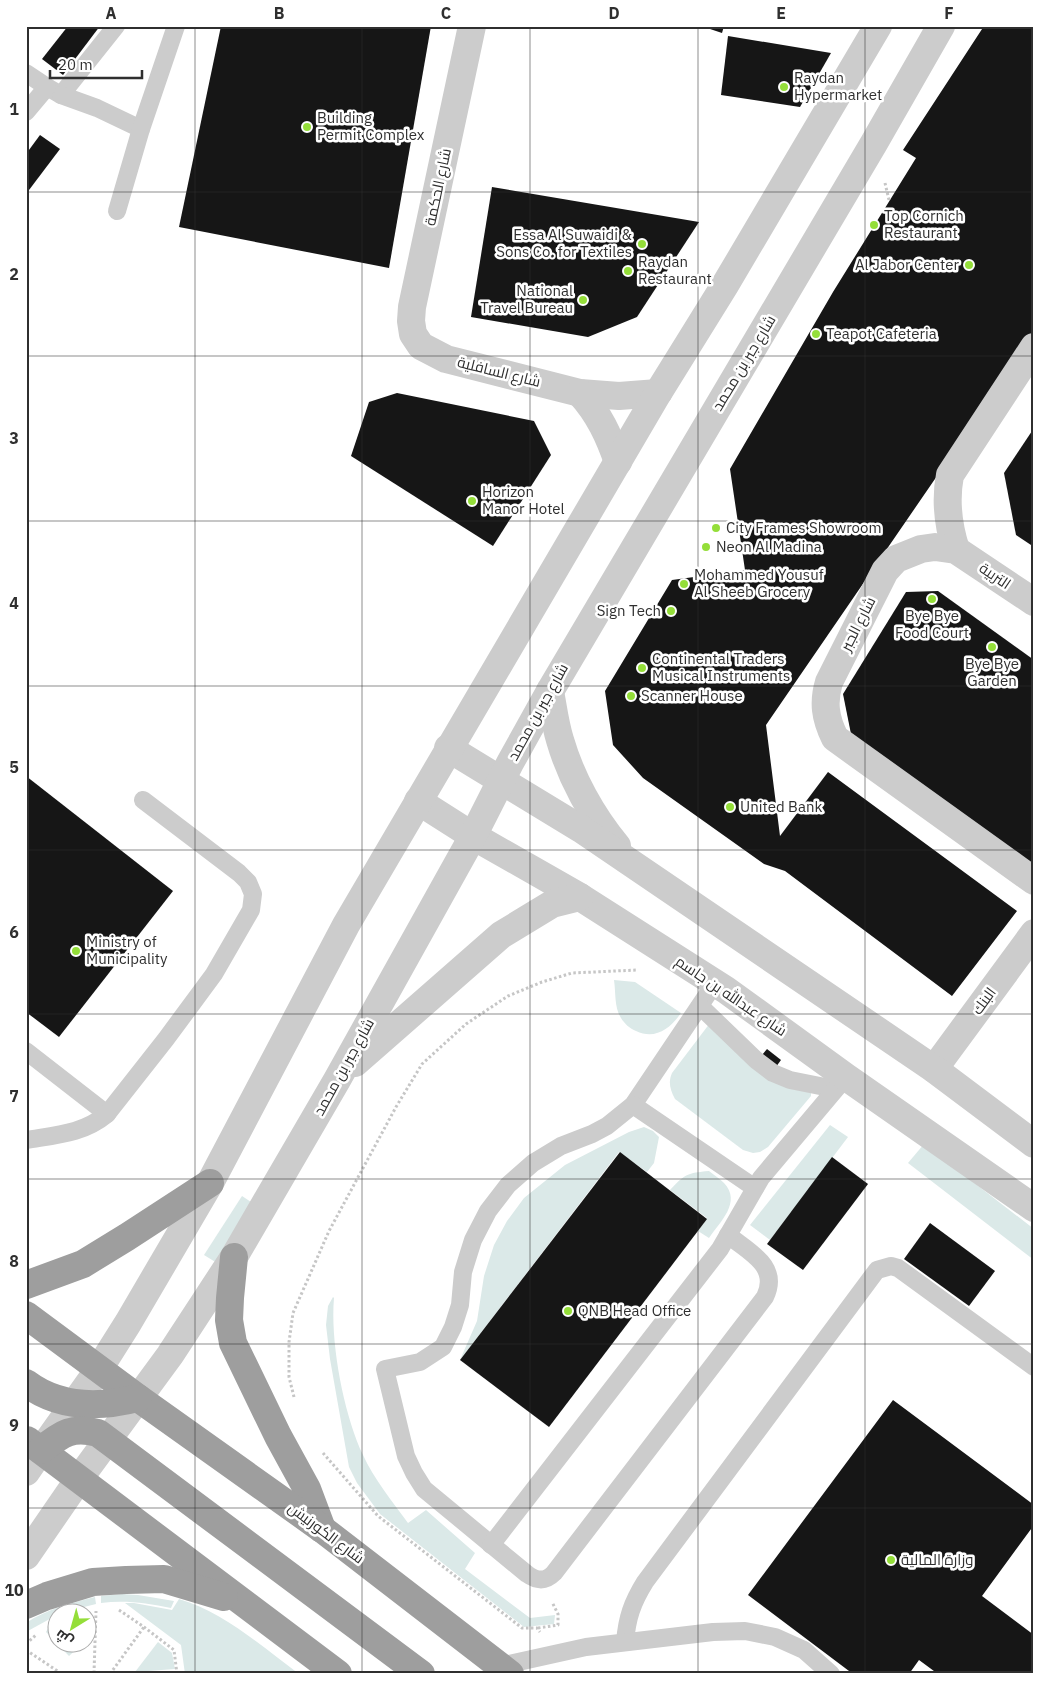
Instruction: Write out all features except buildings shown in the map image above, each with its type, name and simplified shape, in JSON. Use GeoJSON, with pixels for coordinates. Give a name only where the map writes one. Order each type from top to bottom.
{"type":"FeatureCollection","features":[{"type":"Feature","properties":{"kind":"highway"},"geometry":{"type":"LineString","coordinates":[[26,1285],[83,1264],[210,1183]]}},
{"type":"Feature","properties":{"kind":"highway"},"geometry":{"type":"LineString","coordinates":[[234,1257],[229,1305],[229,1320],[233,1343],[278,1436],[307,1489],[322,1529]]}},
{"type":"Feature","properties":{"kind":"highway","name":"شارع الكورنيش"},"geometry":{"type":"LineString","coordinates":[[26,1315],[138,1398],[322,1529],[505,1670]]}},
{"type":"Feature","properties":{"kind":"highway"},"geometry":{"type":"LineString","coordinates":[[26,1383],[48,1396],[76,1403],[108,1404],[138,1398]]}},
{"type":"Feature","properties":{"kind":"highway"},"geometry":{"type":"LineString","coordinates":[[338,1674],[79,1479],[31,1454],[60,1435],[72,1430],[98,1433],[421,1674]]}},
{"type":"Feature","properties":{"kind":"highway"},"geometry":{"type":"LineString","coordinates":[[26,1605],[47,1596],[93,1582],[145,1579],[164,1579],[240,1601]]}},
{"type":"Feature","properties":{"kind":"street","name":"شارع الحكمة"},"geometry":{"type":"LineString","coordinates":[[421,346],[413,334],[412,307],[472,26]]}},
{"type":"Feature","properties":{"kind":"street"},"geometry":{"type":"LineString","coordinates":[[31,1454],[76,1403],[99,1369],[210,1183],[346,925],[448,748],[658,392],[725,285],[878,26]]}},
{"type":"Feature","properties":{"kind":"street","name":"شارع جبر بن محمد"},"geometry":{"type":"LineString","coordinates":[[138,1398],[170,1355],[234,1257],[337,1080],[473,836],[500,781],[550,691],[874,143],[941,26]]}},
{"type":"Feature","properties":{"kind":"street","name":"شارع السافلية"},"geometry":{"type":"LineString","coordinates":[[421,346],[446,359],[580,393],[619,396],[658,392]]}},
{"type":"Feature","properties":{"kind":"street"},"geometry":{"type":"LineString","coordinates":[[956,550],[947,514],[947,488],[950,475],[1034,347]]}},
{"type":"Feature","properties":{"kind":"street"},"geometry":{"type":"LineString","coordinates":[[580,393],[604,425],[618,462]]}},
{"type":"Feature","properties":{"kind":"street","name":"شارع الجبر"},"geometry":{"type":"LineString","coordinates":[[956,550],[934,547],[921,549],[896,559],[885,571],[829,682],[825,695],[828,722],[835,738],[850,750],[1034,880]]}},
{"type":"Feature","properties":{"kind":"street","name":"التربية"},"geometry":{"type":"LineString","coordinates":[[956,550],[1034,602]]}},
{"type":"Feature","properties":{"kind":"street"},"geometry":{"type":"LineString","coordinates":[[550,691],[560,740],[574,777],[603,829],[636,868]]}},
{"type":"Feature","properties":{"kind":"street"},"geometry":{"type":"LineString","coordinates":[[448,748],[581,829],[934,1069],[1034,1144]]}},
{"type":"Feature","properties":{"kind":"street","name":"شارع عبدالله بن جاسم"},"geometry":{"type":"LineString","coordinates":[[418,801],[473,836],[580,897],[715,983],[841,1083],[1034,1208]]}},
{"type":"Feature","properties":{"kind":"street"},"geometry":{"type":"LineString","coordinates":[[337,1080],[501,935],[552,904],[580,897]]}},
{"type":"Feature","properties":{"kind":"street","name":"البنك"},"geometry":{"type":"LineString","coordinates":[[934,1069],[1034,933]]}},
{"type":"Feature","properties":{"kind":"street"},"geometry":{"type":"LineString","coordinates":[[26,1556],[138,1398]]}},
{"type":"Feature","properties":{"kind":"lane"},"geometry":{"type":"LineString","coordinates":[[26,112],[54,91],[116,26]]}},
{"type":"Feature","properties":{"kind":"lane"},"geometry":{"type":"LineString","coordinates":[[117,211],[141,129],[176,26]]}},
{"type":"Feature","properties":{"kind":"lane"},"geometry":{"type":"LineString","coordinates":[[26,73],[54,91],[97,108],[141,129]]}},
{"type":"Feature","properties":{"kind":"lane"},"geometry":{"type":"LineString","coordinates":[[26,1140],[84,1129],[96,1123],[107,1114],[214,974],[251,910],[253,894],[248,882],[142,800]]}},
{"type":"Feature","properties":{"kind":"lane"},"geometry":{"type":"LineString","coordinates":[[715,983],[632,1105],[607,1126],[562,1146],[533,1163],[508,1185],[488,1211],[473,1240],[463,1272],[460,1305],[453,1327],[443,1347],[420,1362],[385,1369],[406,1456],[424,1488],[533,1578],[541,1580],[549,1578],[766,1297],[769,1290],[769,1274],[765,1266],[728,1235]]}},
{"type":"Feature","properties":{"kind":"lane"},"geometry":{"type":"LineString","coordinates":[[700,1006],[751,1055],[773,1073],[790,1080],[841,1083]]}},
{"type":"Feature","properties":{"kind":"lane"},"geometry":{"type":"LineString","coordinates":[[26,1051],[107,1114]]}},
{"type":"Feature","properties":{"kind":"lane"},"geometry":{"type":"LineString","coordinates":[[491,1545],[710,1263],[761,1178],[841,1083]]}},
{"type":"Feature","properties":{"kind":"lane"},"geometry":{"type":"LineString","coordinates":[[632,1105],[755,1188]]}},
{"type":"Feature","properties":{"kind":"lane"},"geometry":{"type":"LineString","coordinates":[[625,1642],[627,1624],[633,1602],[645,1582],[877,1270],[891,1266],[898,1268],[1034,1367]]}},
{"type":"Feature","properties":{"kind":"lane"},"geometry":{"type":"LineString","coordinates":[[505,1670],[586,1647],[713,1632],[745,1631],[775,1637],[804,1650],[831,1674]]}},
{"type":"Feature","properties":{"kind":"path"},"geometry":{"type":"LineString","coordinates":[[296,1405],[289,1377],[289,1342],[293,1313],[329,1230],[396,1107],[422,1064],[466,1024],[508,996],[542,982],[572,973],[628,969],[645,970]]}},
{"type":"Feature","properties":{"kind":"path"},"geometry":{"type":"LineString","coordinates":[[321,1450],[378,1516],[522,1628],[558,1625],[558,1614]]}},
{"type":"Feature","properties":{"kind":"path"},"geometry":{"type":"LineString","coordinates":[[111,1605],[174,1650],[177,1674]]}},
{"type":"Feature","properties":{"kind":"path"},"geometry":{"type":"LineString","coordinates":[[110,1674],[144,1627]]}},
{"type":"Feature","properties":{"kind":"path"},"geometry":{"type":"LineString","coordinates":[[537,1628],[557,1654]]}},
{"type":"Feature","properties":{"kind":"path"},"geometry":{"type":"LineString","coordinates":[[26,1650],[62,1674]]}},
{"type":"Feature","properties":{"kind":"path"},"geometry":{"type":"LineString","coordinates":[[94,1673],[95,1652]]}},
{"type":"Feature","properties":{"kind":"path"},"geometry":{"type":"LineString","coordinates":[[87,1674],[103,1674]]}},
{"type":"Feature","properties":{"kind":"shaded area"},"geometry":{"type":"Polygon","coordinates":[[[614,980],[635,982],[681,1013],[672,1024],[662,1031],[650,1034],[634,1030],[625,1024],[619,1014],[616,1005],[614,980]]]}},
{"type":"Feature","properties":{"kind":"shaded area"},"geometry":{"type":"Polygon","coordinates":[[[710,1023],[811,1093],[811,1096],[768,1147],[760,1152],[753,1153],[743,1150],[675,1099],[672,1092],[670,1083],[672,1073],[710,1023]]]}},
{"type":"Feature","properties":{"kind":"shaded area"},"geometry":{"type":"Polygon","coordinates":[[[830,1125],[848,1137],[770,1240],[750,1225],[830,1125]]]}},
{"type":"Feature","properties":{"kind":"shaded area"},"geometry":{"type":"Polygon","coordinates":[[[644,1127],[653,1131],[659,1137],[654,1163],[647,1172],[619,1152],[460,1360],[477,1321],[484,1276],[494,1245],[507,1221],[524,1198],[565,1165],[629,1132],[644,1127]]]}},
{"type":"Feature","properties":{"kind":"shaded area"},"geometry":{"type":"Polygon","coordinates":[[[924,1144],[1034,1229],[1034,1260],[908,1163],[924,1144]]]}},
{"type":"Feature","properties":{"kind":"shaded area"},"geometry":{"type":"Polygon","coordinates":[[[709,1171],[724,1183],[731,1197],[727,1212],[709,1238],[698,1231],[707,1218],[670,1190],[687,1175],[709,1171]]]}},
{"type":"Feature","properties":{"kind":"shaded area"},"geometry":{"type":"Polygon","coordinates":[[[242,1196],[254,1204],[217,1263],[204,1255],[242,1196]]]}},
{"type":"Feature","properties":{"kind":"shaded area"},"geometry":{"type":"Polygon","coordinates":[[[333,1297],[336,1357],[344,1400],[356,1439],[367,1464],[378,1481],[408,1523],[426,1510],[475,1553],[465,1569],[530,1618],[555,1615],[554,1624],[524,1627],[380,1514],[357,1483],[349,1467],[330,1359],[326,1325],[328,1306],[333,1297]]]}},
{"type":"Feature","properties":{"kind":"shaded area"},"geometry":{"type":"Polygon","coordinates":[[[122,1594],[174,1601],[171,1608],[136,1602],[101,1603],[101,1596],[122,1594]]]}},
{"type":"Feature","properties":{"kind":"shaded area"},"geometry":{"type":"Polygon","coordinates":[[[95,1597],[96,1602],[76,1602],[95,1597]]]}},
{"type":"Feature","properties":{"kind":"shaded area"},"geometry":{"type":"Polygon","coordinates":[[[179,1599],[212,1612],[227,1621],[299,1674],[185,1674],[181,1645],[125,1603],[172,1610],[179,1599]]]}},
{"type":"Feature","properties":{"kind":"shaded area"},"geometry":{"type":"Polygon","coordinates":[[[48,1611],[48,1620],[26,1632],[26,1623],[48,1611]]]}},
{"type":"Feature","properties":{"kind":"shaded area"},"geometry":{"type":"Polygon","coordinates":[[[158,1642],[172,1653],[175,1669],[135,1672],[158,1642]]]}},
{"type":"Feature","properties":{"kind":"shaded area"},"geometry":{"type":"Polygon","coordinates":[[[65,1652],[73,1652],[69,1656],[65,1652]]]}},
{"type":"Feature","properties":{"kind":"place","name":"Raydan Hypermarket"},"geometry":{"type":"Point","coordinates":[784,87]}},
{"type":"Feature","properties":{"kind":"place","name":"Building Permit Complex"},"geometry":{"type":"Point","coordinates":[307,127]}},
{"type":"Feature","properties":{"kind":"place","name":"Top Cornich Restaurant"},"geometry":{"type":"Point","coordinates":[874,225]}},
{"type":"Feature","properties":{"kind":"place","name":"Essa Al Suwaidi & Sons Co. for Textiles"},"geometry":{"type":"Point","coordinates":[642,244]}},
{"type":"Feature","properties":{"kind":"place","name":"Al Jabor Center"},"geometry":{"type":"Point","coordinates":[969,265]}},
{"type":"Feature","properties":{"kind":"place","name":"Raydan Restaurant"},"geometry":{"type":"Point","coordinates":[628,271]}},
{"type":"Feature","properties":{"kind":"place","name":"National Travel Bureau"},"geometry":{"type":"Point","coordinates":[583,300]}},
{"type":"Feature","properties":{"kind":"place","name":"Teapot Cafeteria"},"geometry":{"type":"Point","coordinates":[816,334]}},
{"type":"Feature","properties":{"kind":"place","name":"Horizon Manor Hotel"},"geometry":{"type":"Point","coordinates":[472,501]}},
{"type":"Feature","properties":{"kind":"place","name":"City Frames Showroom"},"geometry":{"type":"Point","coordinates":[716,528]}},
{"type":"Feature","properties":{"kind":"place","name":"Neon Al Madina"},"geometry":{"type":"Point","coordinates":[706,547]}},
{"type":"Feature","properties":{"kind":"place","name":"Mohammed Yousuf Al Sheeb Grocery"},"geometry":{"type":"Point","coordinates":[684,584]}},
{"type":"Feature","properties":{"kind":"place","name":"Bye Bye Food Court"},"geometry":{"type":"Point","coordinates":[932,599]}},
{"type":"Feature","properties":{"kind":"place","name":"Sign Tech"},"geometry":{"type":"Point","coordinates":[671,611]}},
{"type":"Feature","properties":{"kind":"place","name":"Bye Bye Garden"},"geometry":{"type":"Point","coordinates":[992,647]}},
{"type":"Feature","properties":{"kind":"place","name":"Continental Traders Musical Instruments"},"geometry":{"type":"Point","coordinates":[642,668]}},
{"type":"Feature","properties":{"kind":"place","name":"Scanner House"},"geometry":{"type":"Point","coordinates":[631,696]}},
{"type":"Feature","properties":{"kind":"place","name":"United Bank"},"geometry":{"type":"Point","coordinates":[730,807]}},
{"type":"Feature","properties":{"kind":"place","name":"Ministry of Municipality"},"geometry":{"type":"Point","coordinates":[76,951]}},
{"type":"Feature","properties":{"kind":"place","name":"QNB Head Office"},"geometry":{"type":"Point","coordinates":[568,1311]}},
{"type":"Feature","properties":{"kind":"place","name":"وزارة المالية"},"geometry":{"type":"Point","coordinates":[891,1560]}}]}
